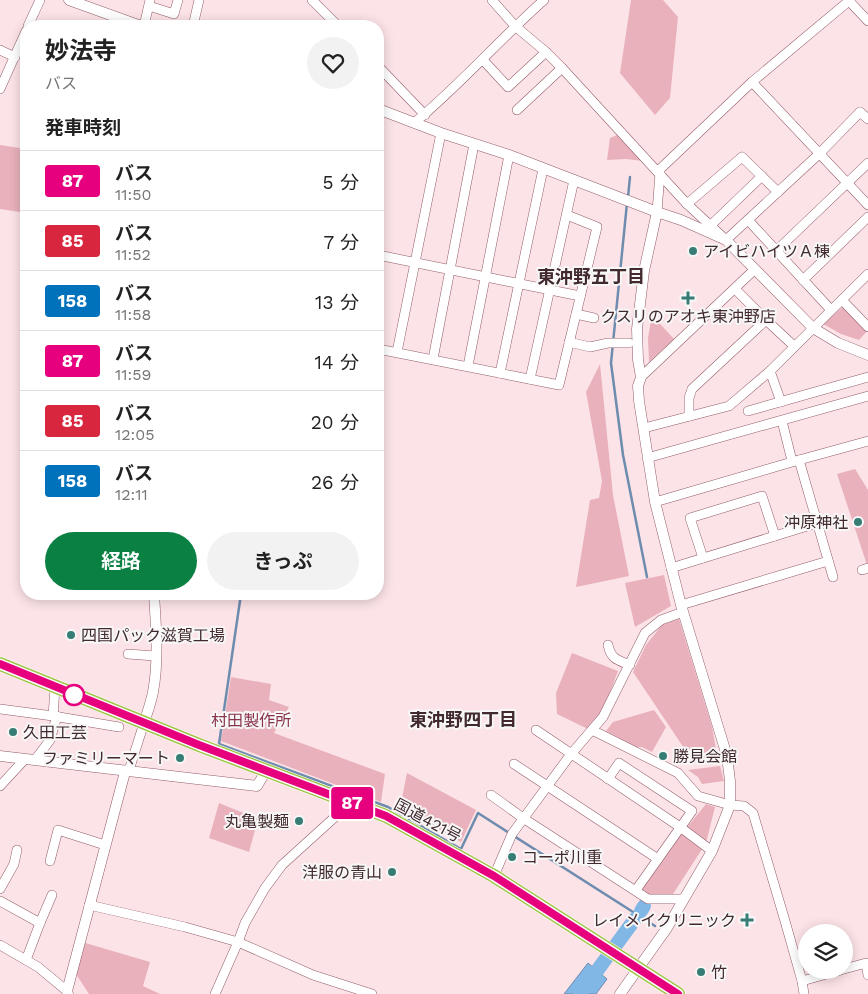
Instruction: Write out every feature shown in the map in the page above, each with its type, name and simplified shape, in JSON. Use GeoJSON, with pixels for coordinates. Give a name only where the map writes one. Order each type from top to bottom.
{"type":"FeatureCollection","features":[{"type":"Feature","properties":{"kind":"highway","name":"国道421号"},"geometry":{"type":"LineString","coordinates":[[0,664],[144,723],[386,816],[494,876],[633,965],[671,992]]}},
{"type":"Feature","properties":{"kind":"street"},"geometry":{"type":"LineString","coordinates":[[31,20],[40,0]]}},
{"type":"Feature","properties":{"kind":"street"},"geometry":{"type":"LineString","coordinates":[[69,0],[125,20]]}},
{"type":"Feature","properties":{"kind":"street"},"geometry":{"type":"LineString","coordinates":[[144,20],[150,3],[174,14],[178,0]]}},
{"type":"Feature","properties":{"kind":"street"},"geometry":{"type":"LineString","coordinates":[[194,20],[199,0]]}},
{"type":"Feature","properties":{"kind":"street"},"geometry":{"type":"LineString","coordinates":[[312,0],[332,20]]}},
{"type":"Feature","properties":{"kind":"street"},"geometry":{"type":"LineString","coordinates":[[492,0],[515,26],[562,68],[687,204],[726,240],[813,328],[838,343],[868,356]]}},
{"type":"Feature","properties":{"kind":"street"},"geometry":{"type":"LineString","coordinates":[[414,123],[483,60],[515,26],[544,0]]}},
{"type":"Feature","properties":{"kind":"street"},"geometry":{"type":"LineString","coordinates":[[620,994],[633,965],[667,928],[712,851],[730,805],[727,756],[682,608],[655,502],[647,458],[638,386],[641,377],[638,360],[637,329],[644,271],[657,212],[659,172],[752,82],[849,0],[868,21]]}},
{"type":"Feature","properties":{"kind":"street"},"geometry":{"type":"LineString","coordinates":[[0,89],[2,79],[20,45]]}},
{"type":"Feature","properties":{"kind":"street"},"geometry":{"type":"LineString","coordinates":[[0,50],[15,57]]}},
{"type":"Feature","properties":{"kind":"street"},"geometry":{"type":"LineString","coordinates":[[483,60],[508,87],[546,52]]}},
{"type":"Feature","properties":{"kind":"street"},"geometry":{"type":"LineString","coordinates":[[517,110],[562,68]]}},
{"type":"Feature","properties":{"kind":"street"},"geometry":{"type":"LineString","coordinates":[[384,72],[425,114]]}},
{"type":"Feature","properties":{"kind":"street"},"geometry":{"type":"LineString","coordinates":[[752,82],[868,205]]}},
{"type":"Feature","properties":{"kind":"street"},"geometry":{"type":"LineString","coordinates":[[384,112],[509,155],[681,220],[726,240]]}},
{"type":"Feature","properties":{"kind":"street"},"geometry":{"type":"LineString","coordinates":[[726,240],[819,154],[860,112],[868,120]]}},
{"type":"Feature","properties":{"kind":"street"},"geometry":{"type":"LineString","coordinates":[[397,352],[441,133]]}},
{"type":"Feature","properties":{"kind":"street"},"geometry":{"type":"LineString","coordinates":[[433,359],[474,144]]}},
{"type":"Feature","properties":{"kind":"street"},"geometry":{"type":"LineString","coordinates":[[468,366],[509,155]]}},
{"type":"Feature","properties":{"kind":"street"},"geometry":{"type":"LineString","coordinates":[[687,204],[742,156],[778,192]]}},
{"type":"Feature","properties":{"kind":"street"},"geometry":{"type":"LineString","coordinates":[[776,251],[868,163]]}},
{"type":"Feature","properties":{"kind":"street"},"geometry":{"type":"LineString","coordinates":[[500,373],[543,169]]}},
{"type":"Feature","properties":{"kind":"street"},"geometry":{"type":"LineString","coordinates":[[710,226],[762,176]]}},
{"type":"Feature","properties":{"kind":"street"},"geometry":{"type":"LineString","coordinates":[[530,379],[574,180]]}},
{"type":"Feature","properties":{"kind":"street"},"geometry":{"type":"LineString","coordinates":[[384,349],[559,385],[597,227],[567,214]]}},
{"type":"Feature","properties":{"kind":"street"},"geometry":{"type":"LineString","coordinates":[[803,280],[868,217]]}},
{"type":"Feature","properties":{"kind":"street"},"geometry":{"type":"LineString","coordinates":[[748,220],[831,310]]}},
{"type":"Feature","properties":{"kind":"street"},"geometry":{"type":"LineString","coordinates":[[384,255],[580,296]]}},
{"type":"Feature","properties":{"kind":"street"},"geometry":{"type":"LineString","coordinates":[[641,377],[754,270]]}},
{"type":"Feature","properties":{"kind":"street"},"geometry":{"type":"LineString","coordinates":[[644,428],[729,406],[770,371],[868,274]]}},
{"type":"Feature","properties":{"kind":"street"},"geometry":{"type":"LineString","coordinates":[[735,289],[794,346]]}},
{"type":"Feature","properties":{"kind":"street"},"geometry":{"type":"LineString","coordinates":[[842,300],[868,327]]}},
{"type":"Feature","properties":{"kind":"street"},"geometry":{"type":"LineString","coordinates":[[576,314],[594,318]]}},
{"type":"Feature","properties":{"kind":"street"},"geometry":{"type":"LineString","coordinates":[[689,416],[688,398],[692,389],[766,320]]}},
{"type":"Feature","properties":{"kind":"street"},"geometry":{"type":"LineString","coordinates":[[569,342],[590,347],[608,343],[629,343]]}},
{"type":"Feature","properties":{"kind":"street"},"geometry":{"type":"LineString","coordinates":[[770,371],[781,402]]}},
{"type":"Feature","properties":{"kind":"street"},"geometry":{"type":"LineString","coordinates":[[748,411],[868,377]]}},
{"type":"Feature","properties":{"kind":"street"},"geometry":{"type":"LineString","coordinates":[[647,458],[868,396]]}},
{"type":"Feature","properties":{"kind":"street"},"geometry":{"type":"LineString","coordinates":[[782,421],[817,523],[833,577]]}},
{"type":"Feature","properties":{"kind":"street"},"geometry":{"type":"LineString","coordinates":[[655,502],[868,440]]}},
{"type":"Feature","properties":{"kind":"street"},"geometry":{"type":"LineString","coordinates":[[702,558],[690,518],[762,496],[775,536]]}},
{"type":"Feature","properties":{"kind":"street"},"geometry":{"type":"LineString","coordinates":[[672,568],[817,523]]}},
{"type":"Feature","properties":{"kind":"street"},"geometry":{"type":"LineString","coordinates":[[494,876],[512,834],[571,754],[603,717],[645,633],[661,620],[682,608],[828,561]]}},
{"type":"Feature","properties":{"kind":"street"},"geometry":{"type":"LineString","coordinates":[[0,945],[38,967],[67,993],[125,772],[130,767],[153,695],[155,656],[154,600]]}},
{"type":"Feature","properties":{"kind":"street"},"geometry":{"type":"LineString","coordinates":[[608,644],[610,654],[617,660],[630,665]]}},
{"type":"Feature","properties":{"kind":"street"},"geometry":{"type":"LineString","coordinates":[[128,654],[155,656]]}},
{"type":"Feature","properties":{"kind":"street"},"geometry":{"type":"LineString","coordinates":[[0,786],[50,740],[55,716],[56,688]]}},
{"type":"Feature","properties":{"kind":"street"},"geometry":{"type":"LineString","coordinates":[[0,709],[119,726]]}},
{"type":"Feature","properties":{"kind":"street"},"geometry":{"type":"LineString","coordinates":[[536,730],[680,827],[712,851]]}},
{"type":"Feature","properties":{"kind":"street"},"geometry":{"type":"LineString","coordinates":[[592,730],[678,773],[698,796],[730,805],[744,806],[752,813],[802,981],[804,994]]}},
{"type":"Feature","properties":{"kind":"street"},"geometry":{"type":"LineString","coordinates":[[0,756],[257,786],[266,771]]}},
{"type":"Feature","properties":{"kind":"street"},"geometry":{"type":"LineString","coordinates":[[608,779],[620,763],[692,811],[636,890]]}},
{"type":"Feature","properties":{"kind":"street"},"geometry":{"type":"LineString","coordinates":[[514,764],[658,859]]}},
{"type":"Feature","properties":{"kind":"street"},"geometry":{"type":"LineString","coordinates":[[491,795],[523,818],[648,899],[684,899]]}},
{"type":"Feature","properties":{"kind":"street"},"geometry":{"type":"LineString","coordinates":[[215,994],[245,923],[265,888],[282,864],[346,807],[345,801]]}},
{"type":"Feature","properties":{"kind":"street"},"geometry":{"type":"LineString","coordinates":[[50,861],[58,830],[105,845]]}},
{"type":"Feature","properties":{"kind":"street"},"geometry":{"type":"LineString","coordinates":[[0,890],[14,864],[17,850]]}},
{"type":"Feature","properties":{"kind":"street"},"geometry":{"type":"LineString","coordinates":[[26,960],[52,894]]}},
{"type":"Feature","properties":{"kind":"street"},"geometry":{"type":"LineString","coordinates":[[0,901],[40,923]]}},
{"type":"Feature","properties":{"kind":"street"},"geometry":{"type":"LineString","coordinates":[[89,905],[148,918],[238,942],[313,975],[372,994]]}},
{"type":"Feature","properties":{"kind":"street"},"geometry":{"type":"LineString","coordinates":[[853,967],[866,963],[868,974]]}},
{"type":"Feature","properties":{"kind":"street"},"geometry":{"type":"LineString","coordinates":[[802,981],[809,979]]}},
{"type":"Feature","properties":{"kind":"green space"},"geometry":{"type":"Polygon","coordinates":[[[631,0],[663,0],[678,17],[670,98],[655,115],[620,73],[631,0]]]}},
{"type":"Feature","properties":{"kind":"green space"},"geometry":{"type":"Polygon","coordinates":[[[617,135],[643,161],[626,159],[607,160],[610,138],[617,135]]]}},
{"type":"Feature","properties":{"kind":"green space"},"geometry":{"type":"Polygon","coordinates":[[[0,145],[20,148],[20,212],[0,209],[0,145]]]}},
{"type":"Feature","properties":{"kind":"green space"},"geometry":{"type":"Polygon","coordinates":[[[843,307],[868,330],[859,340],[841,334],[823,324],[843,307]]]}},
{"type":"Feature","properties":{"kind":"green space"},"geometry":{"type":"Polygon","coordinates":[[[652,315],[674,339],[649,362],[648,338],[652,315]]]}},
{"type":"Feature","properties":{"kind":"green space"},"geometry":{"type":"Polygon","coordinates":[[[600,364],[613,495],[629,576],[576,587],[590,500],[599,498],[602,481],[586,392],[600,364]]]}},
{"type":"Feature","properties":{"kind":"green space","name":"冲原神社"},"geometry":{"type":"Polygon","coordinates":[[[855,469],[868,490],[868,568],[837,474],[855,469]]]}},
{"type":"Feature","properties":{"kind":"green space"},"geometry":{"type":"Polygon","coordinates":[[[664,575],[671,606],[635,627],[625,583],[664,575]]]}},
{"type":"Feature","properties":{"kind":"green space"},"geometry":{"type":"Polygon","coordinates":[[[679,619],[712,727],[718,760],[694,763],[633,672],[646,645],[662,625],[679,619]]]}},
{"type":"Feature","properties":{"kind":"green space"},"geometry":{"type":"Polygon","coordinates":[[[572,653],[618,671],[601,716],[590,730],[557,714],[556,693],[572,653]]]}},
{"type":"Feature","properties":{"kind":"green space","name":"村田製作所"},"geometry":{"type":"Polygon","coordinates":[[[231,677],[271,684],[269,700],[289,707],[274,733],[385,774],[381,802],[221,741],[231,677]]]}},
{"type":"Feature","properties":{"kind":"green space"},"geometry":{"type":"Polygon","coordinates":[[[654,710],[666,727],[652,752],[642,747],[636,747],[606,731],[613,722],[654,710]]]}},
{"type":"Feature","properties":{"kind":"green space"},"geometry":{"type":"Polygon","coordinates":[[[720,766],[724,781],[702,784],[698,777],[688,770],[720,766]]]}},
{"type":"Feature","properties":{"kind":"green space"},"geometry":{"type":"Polygon","coordinates":[[[407,773],[476,810],[461,842],[400,808],[407,773]]]}},
{"type":"Feature","properties":{"kind":"green space"},"geometry":{"type":"Polygon","coordinates":[[[219,803],[258,819],[249,852],[209,838],[219,803]]]}},
{"type":"Feature","properties":{"kind":"green space"},"geometry":{"type":"Polygon","coordinates":[[[706,804],[715,807],[706,843],[673,894],[649,895],[642,889],[680,836],[706,804]]]}},
{"type":"Feature","properties":{"kind":"green space"},"geometry":{"type":"Polygon","coordinates":[[[82,942],[150,962],[143,986],[160,994],[89,994],[74,971],[82,942]]]}},
{"type":"Feature","properties":{"kind":"water"},"geometry":{"type":"Polygon","coordinates":[[[588,963],[607,979],[596,994],[564,994],[588,963]]]}},
{"type":"Feature","properties":{"kind":"waterway"},"geometry":{"type":"LineString","coordinates":[[628,197],[630,177]]}},
{"type":"Feature","properties":{"kind":"waterway"},"geometry":{"type":"LineString","coordinates":[[627,203],[611,363],[623,455],[647,577]]}},
{"type":"Feature","properties":{"kind":"waterway"},"geometry":{"type":"LineString","coordinates":[[240,600],[219,744],[388,807],[461,849],[478,813],[655,926]]}},
{"type":"Feature","properties":{"kind":"waterway"},"geometry":{"type":"LineString","coordinates":[[641,911],[644,906]]}},
{"type":"Feature","properties":{"kind":"waterway"},"geometry":{"type":"LineString","coordinates":[[580,994],[635,919]]}},
{"type":"Feature","properties":{"kind":"bus line","name":"87"},"geometry":{"type":"LineString","coordinates":[[0,664],[199,745],[386,816],[494,876],[678,994]]}},
{"type":"Feature","properties":{"kind":"place","name":"アイビハイツＡ棟"},"geometry":{"type":"Point","coordinates":[693,251]}},
{"type":"Feature","properties":{"kind":"place","name":"クスリのアオキ東沖野店"},"geometry":{"type":"Point","coordinates":[688,298]}},
{"type":"Feature","properties":{"kind":"place","name":"冲原神社"},"geometry":{"type":"Point","coordinates":[858,522]}},
{"type":"Feature","properties":{"kind":"place","name":"四国パック滋賀工場"},"geometry":{"type":"Point","coordinates":[71,635]}},
{"type":"Feature","properties":{"kind":"place","name":"久田工芸"},"geometry":{"type":"Point","coordinates":[13,732]}},
{"type":"Feature","properties":{"kind":"place","name":"勝見会館"},"geometry":{"type":"Point","coordinates":[663,756]}},
{"type":"Feature","properties":{"kind":"place","name":"ファミリーマート"},"geometry":{"type":"Point","coordinates":[180,758]}},
{"type":"Feature","properties":{"kind":"place","name":"丸亀製麺"},"geometry":{"type":"Point","coordinates":[299,821]}},
{"type":"Feature","properties":{"kind":"place","name":"コーポ川重"},"geometry":{"type":"Point","coordinates":[512,857]}},
{"type":"Feature","properties":{"kind":"place","name":"洋服の青山"},"geometry":{"type":"Point","coordinates":[392,872]}},
{"type":"Feature","properties":{"kind":"place","name":"レイメイクリニック"},"geometry":{"type":"Point","coordinates":[747,920]}},
{"type":"Feature","properties":{"kind":"place","name":"竹"},"geometry":{"type":"Point","coordinates":[701,972]}},
{"type":"Feature","properties":{"kind":"district","name":"東沖野五丁目"},"geometry":{"type":"Point","coordinates":[591,277]}},
{"type":"Feature","properties":{"kind":"district","name":"東沖野四丁目"},"geometry":{"type":"Point","coordinates":[463,720]}}]}
